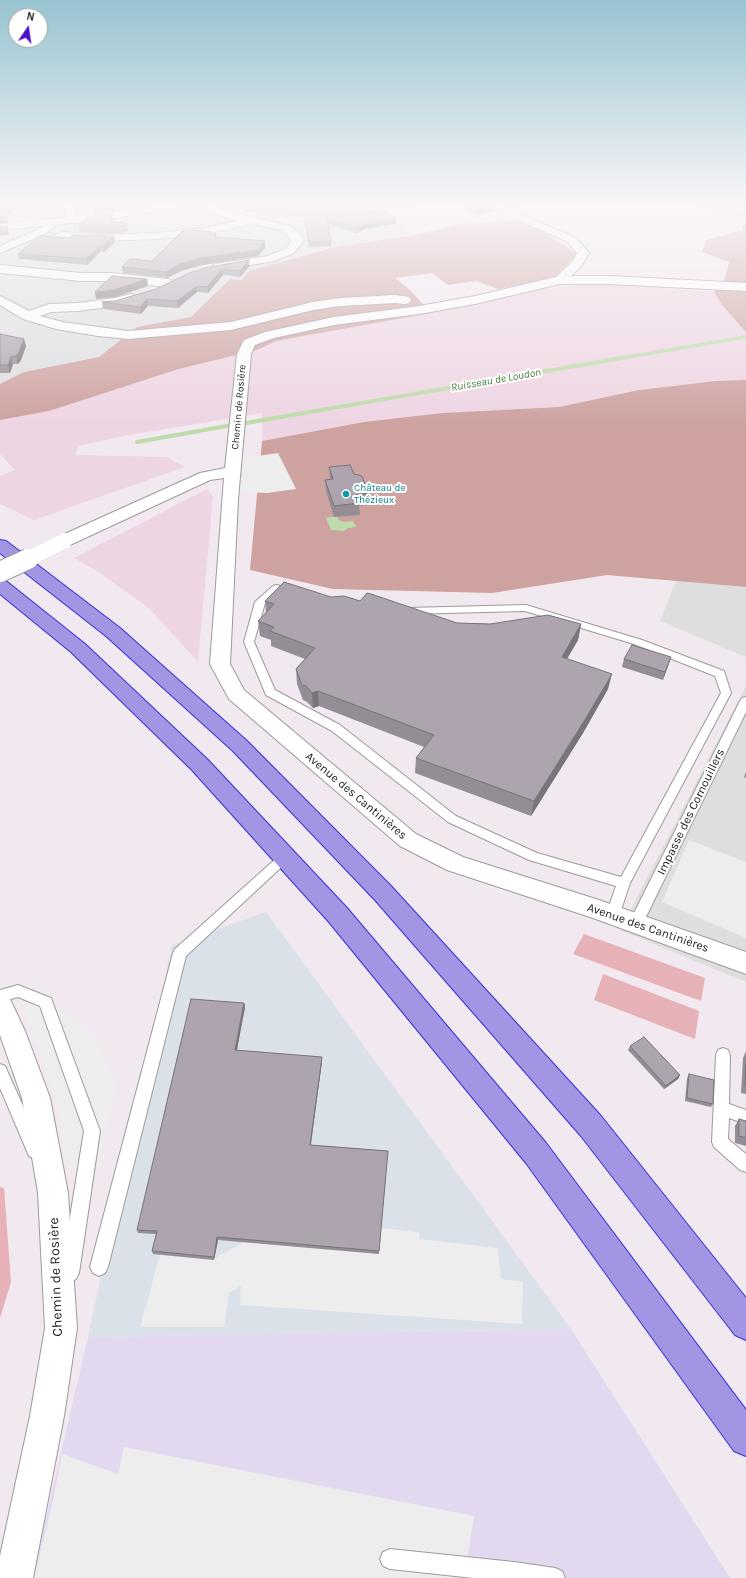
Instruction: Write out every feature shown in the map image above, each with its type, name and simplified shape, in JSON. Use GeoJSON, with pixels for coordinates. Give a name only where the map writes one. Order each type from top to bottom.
{"type":"FeatureCollection","features":[{"type":"Feature","properties":{"kind":"highway"},"geometry":{"type":"LineString","coordinates":[[0,545],[113,632],[240,746],[383,893],[591,1126],[746,1324]]}},
{"type":"Feature","properties":{"kind":"highway"},"geometry":{"type":"LineString","coordinates":[[0,585],[78,648],[200,765],[338,915],[536,1153],[746,1439]]}},
{"type":"Feature","properties":{"kind":"street"},"geometry":{"type":"LineString","coordinates":[[117,278],[168,283]]}},
{"type":"Feature","properties":{"kind":"street"},"geometry":{"type":"LineString","coordinates":[[28,316],[49,308],[103,304],[144,294],[180,278]]}},
{"type":"Feature","properties":{"kind":"street","name":"Chemin de Rosière"},"geometry":{"type":"LineString","coordinates":[[230,499],[244,354],[249,343],[270,335],[334,321],[419,310],[475,300],[560,280],[610,280],[746,287]]}},
{"type":"Feature","properties":{"kind":"street"},"geometry":{"type":"LineString","coordinates":[[0,300],[28,316],[61,326],[128,336],[230,326],[313,306],[340,302],[395,299],[411,301],[419,310]]}},
{"type":"Feature","properties":{"kind":"street"},"geometry":{"type":"LineString","coordinates":[[0,572],[206,476],[233,472]]}},
{"type":"Feature","properties":{"kind":"street","name":"Avenue des Cantinières"},"geometry":{"type":"LineString","coordinates":[[230,499],[220,664],[236,694],[408,840],[455,864],[613,915],[746,963]]}},
{"type":"Feature","properties":{"kind":"street","name":"Chemin de Rosière"},"geometry":{"type":"LineString","coordinates":[[0,1005],[12,1031],[36,1098],[53,1193],[61,1328],[47,1416],[14,1578]]}},
{"type":"Feature","properties":{"kind":"lane"},"geometry":{"type":"LineString","coordinates":[[306,594],[276,588],[260,602],[249,642],[270,692],[336,728],[452,820],[533,857],[624,883]]}},
{"type":"Feature","properties":{"kind":"lane"},"geometry":{"type":"LineString","coordinates":[[397,610],[412,612],[526,608],[638,642],[720,674],[726,693],[624,883],[613,915]]}},
{"type":"Feature","properties":{"kind":"lane","name":"Impasse des Cornouillers"},"geometry":{"type":"LineString","coordinates":[[636,923],[746,701]]}},
{"type":"Feature","properties":{"kind":"lane"},"geometry":{"type":"LineString","coordinates":[[99,1267],[180,953],[285,857]]}},
{"type":"Feature","properties":{"kind":"lane"},"geometry":{"type":"LineString","coordinates":[[0,996],[18,991],[46,1002],[92,1131],[61,1328]]}},
{"type":"Feature","properties":{"kind":"lane"},"geometry":{"type":"LineString","coordinates":[[723,1055],[720,1142],[746,1164]]}},
{"type":"Feature","properties":{"kind":"lane"},"geometry":{"type":"LineString","coordinates":[[0,1071],[53,1193]]}},
{"type":"Feature","properties":{"kind":"lane"},"geometry":{"type":"LineString","coordinates":[[722,1109],[746,1117]]}},
{"type":"Feature","properties":{"kind":"lane"},"geometry":{"type":"LineString","coordinates":[[390,1559],[514,1572],[555,1578]]}},
{"type":"Feature","properties":{"kind":"shaded area"},"geometry":{"type":"Polygon","coordinates":[[[0,278],[249,278],[242,280],[230,279],[191,317],[137,327],[99,357],[24,372],[0,384],[0,278]]]}},
{"type":"Feature","properties":{"kind":"shaded area"},"geometry":{"type":"Polygon","coordinates":[[[244,278],[398,278],[395,278],[408,288],[431,313],[276,341],[257,350],[179,369],[49,411],[0,420],[0,384],[24,372],[99,357],[137,327],[191,317],[230,279],[242,280],[244,278]]]}},
{"type":"Feature","properties":{"kind":"shaded area"},"geometry":{"type":"Polygon","coordinates":[[[438,278],[554,278],[498,289],[476,281],[448,285],[438,278]]]}},
{"type":"Feature","properties":{"kind":"shaded area"},"geometry":{"type":"Polygon","coordinates":[[[725,278],[746,278],[746,332],[722,305],[714,292],[724,282],[725,278]]]}},
{"type":"Feature","properties":{"kind":"shaded area"},"geometry":{"type":"Polygon","coordinates":[[[594,283],[714,292],[722,305],[746,332],[746,380],[716,381],[639,390],[559,407],[442,413],[364,422],[262,441],[262,413],[129,435],[78,446],[76,455],[167,457],[185,467],[34,520],[0,504],[0,476],[15,470],[0,454],[0,420],[49,411],[179,369],[257,350],[276,341],[441,311],[519,292],[594,283]]]}},
{"type":"Feature","properties":{"kind":"shaded area"},"geometry":{"type":"Polygon","coordinates":[[[746,380],[746,587],[607,575],[492,593],[333,589],[250,570],[262,441],[364,422],[442,413],[559,407],[639,390],[716,381],[746,380]]]}},
{"type":"Feature","properties":{"kind":"shaded area"},"geometry":{"type":"Polygon","coordinates":[[[278,453],[296,489],[267,493],[241,492],[244,458],[278,453]]]}},
{"type":"Feature","properties":{"kind":"shaded area"},"geometry":{"type":"Polygon","coordinates":[[[207,489],[213,496],[198,662],[150,609],[97,571],[74,558],[207,489]]]}},
{"type":"Feature","properties":{"kind":"shaded area"},"geometry":{"type":"Polygon","coordinates":[[[337,516],[339,520],[344,522],[353,521],[356,527],[348,528],[344,531],[331,530],[326,518],[337,516]]]}},
{"type":"Feature","properties":{"kind":"shaded area"},"geometry":{"type":"Polygon","coordinates":[[[676,581],[746,587],[746,657],[660,621],[676,581]]]}},
{"type":"Feature","properties":{"kind":"shaded area"},"geometry":{"type":"Polygon","coordinates":[[[746,686],[746,982],[620,930],[746,686]]]}},
{"type":"Feature","properties":{"kind":"shaded area"},"geometry":{"type":"Polygon","coordinates":[[[689,840],[746,862],[746,938],[662,902],[689,840]]]}},
{"type":"Feature","properties":{"kind":"shaded area"},"geometry":{"type":"Polygon","coordinates":[[[266,912],[571,1329],[88,1337],[172,945],[266,912]]]}},
{"type":"Feature","properties":{"kind":"shaded area"},"geometry":{"type":"Polygon","coordinates":[[[584,934],[705,978],[701,1001],[573,954],[584,934]]]}},
{"type":"Feature","properties":{"kind":"shaded area"},"geometry":{"type":"Polygon","coordinates":[[[603,974],[699,1011],[695,1039],[594,1000],[603,974]]]}},
{"type":"Feature","properties":{"kind":"shaded area"},"geometry":{"type":"Polygon","coordinates":[[[19,999],[72,1016],[93,1036],[117,1085],[97,1167],[68,1173],[55,1094],[19,999]]]}},
{"type":"Feature","properties":{"kind":"shaded area"},"geometry":{"type":"Polygon","coordinates":[[[0,1187],[4,1188],[11,1282],[0,1318],[0,1187]]]}},
{"type":"Feature","properties":{"kind":"shaded area"},"geometry":{"type":"Polygon","coordinates":[[[381,1228],[419,1232],[419,1239],[498,1248],[501,1279],[523,1282],[522,1324],[240,1305],[241,1286],[229,1293],[224,1327],[140,1327],[160,1255],[211,1260],[245,1242],[379,1254],[381,1228]]]}},
{"type":"Feature","properties":{"kind":"shaded area"},"geometry":{"type":"Polygon","coordinates":[[[571,1329],[730,1578],[32,1578],[88,1337],[571,1329]]]}},
{"type":"Feature","properties":{"kind":"shaded area"},"geometry":{"type":"Polygon","coordinates":[[[124,1447],[474,1516],[464,1578],[34,1578],[51,1509],[62,1454],[118,1474],[124,1447]]]}},
{"type":"Feature","properties":{"kind":"building"},"geometry":{"type":"Polygon","coordinates":[[[110,278],[147,279],[114,290],[95,292],[110,278]]]}},
{"type":"Feature","properties":{"kind":"building"},"geometry":{"type":"Polygon","coordinates":[[[179,278],[215,278],[207,287],[197,286],[177,301],[147,299],[140,307],[102,302],[115,301],[156,289],[179,278]]]}},
{"type":"Feature","properties":{"kind":"building"},"geometry":{"type":"Polygon","coordinates":[[[0,334],[24,339],[19,352],[16,356],[11,357],[8,365],[0,365],[0,334]]]}},
{"type":"Feature","properties":{"kind":"building","name":"Château de Thézieux"},"geometry":{"type":"Polygon","coordinates":[[[350,465],[354,474],[362,476],[368,493],[356,495],[359,503],[334,506],[325,480],[333,479],[329,467],[350,465]]]}},
{"type":"Feature","properties":{"kind":"building"},"geometry":{"type":"Polygon","coordinates":[[[284,582],[331,597],[344,596],[360,601],[367,593],[457,623],[490,624],[548,615],[581,624],[562,657],[612,674],[534,801],[416,758],[434,735],[318,691],[312,693],[306,686],[302,685],[296,669],[315,648],[270,631],[274,627],[258,621],[274,604],[265,601],[284,582]]]}},
{"type":"Feature","properties":{"kind":"building"},"geometry":{"type":"Polygon","coordinates":[[[632,645],[671,657],[665,672],[624,659],[632,645]]]}},
{"type":"Feature","properties":{"kind":"building"},"geometry":{"type":"Polygon","coordinates":[[[191,999],[244,1003],[235,1050],[322,1057],[310,1145],[388,1151],[379,1251],[217,1237],[214,1257],[152,1251],[157,1231],[137,1230],[191,999]]]}},
{"type":"Feature","properties":{"kind":"building"},"geometry":{"type":"Polygon","coordinates":[[[644,1037],[680,1075],[666,1086],[630,1046],[644,1037]]]}},
{"type":"Feature","properties":{"kind":"building"},"geometry":{"type":"Polygon","coordinates":[[[746,1064],[746,1086],[745,1086],[746,1064]]]}},
{"type":"Feature","properties":{"kind":"building"},"geometry":{"type":"Polygon","coordinates":[[[689,1074],[714,1080],[713,1104],[687,1098],[689,1074]]]}},
{"type":"Feature","properties":{"kind":"building"},"geometry":{"type":"Polygon","coordinates":[[[739,1119],[746,1121],[746,1138],[739,1136],[739,1119]]]}},
{"type":"Feature","properties":{"kind":"waterway","name":"Ruisseau de Loudon"},"geometry":{"type":"LineString","coordinates":[[616,359],[746,337]]}},
{"type":"Feature","properties":{"kind":"waterway","name":"Ruisseau de Loudon"},"geometry":{"type":"LineString","coordinates":[[246,423],[622,358]]}},
{"type":"Feature","properties":{"kind":"waterway","name":"Ruisseau de Loudon"},"geometry":{"type":"LineString","coordinates":[[137,442],[227,426]]}},
{"type":"Feature","properties":{"kind":"place","name":"Château de Thézieux"},"geometry":{"type":"Point","coordinates":[346,494]}}]}
